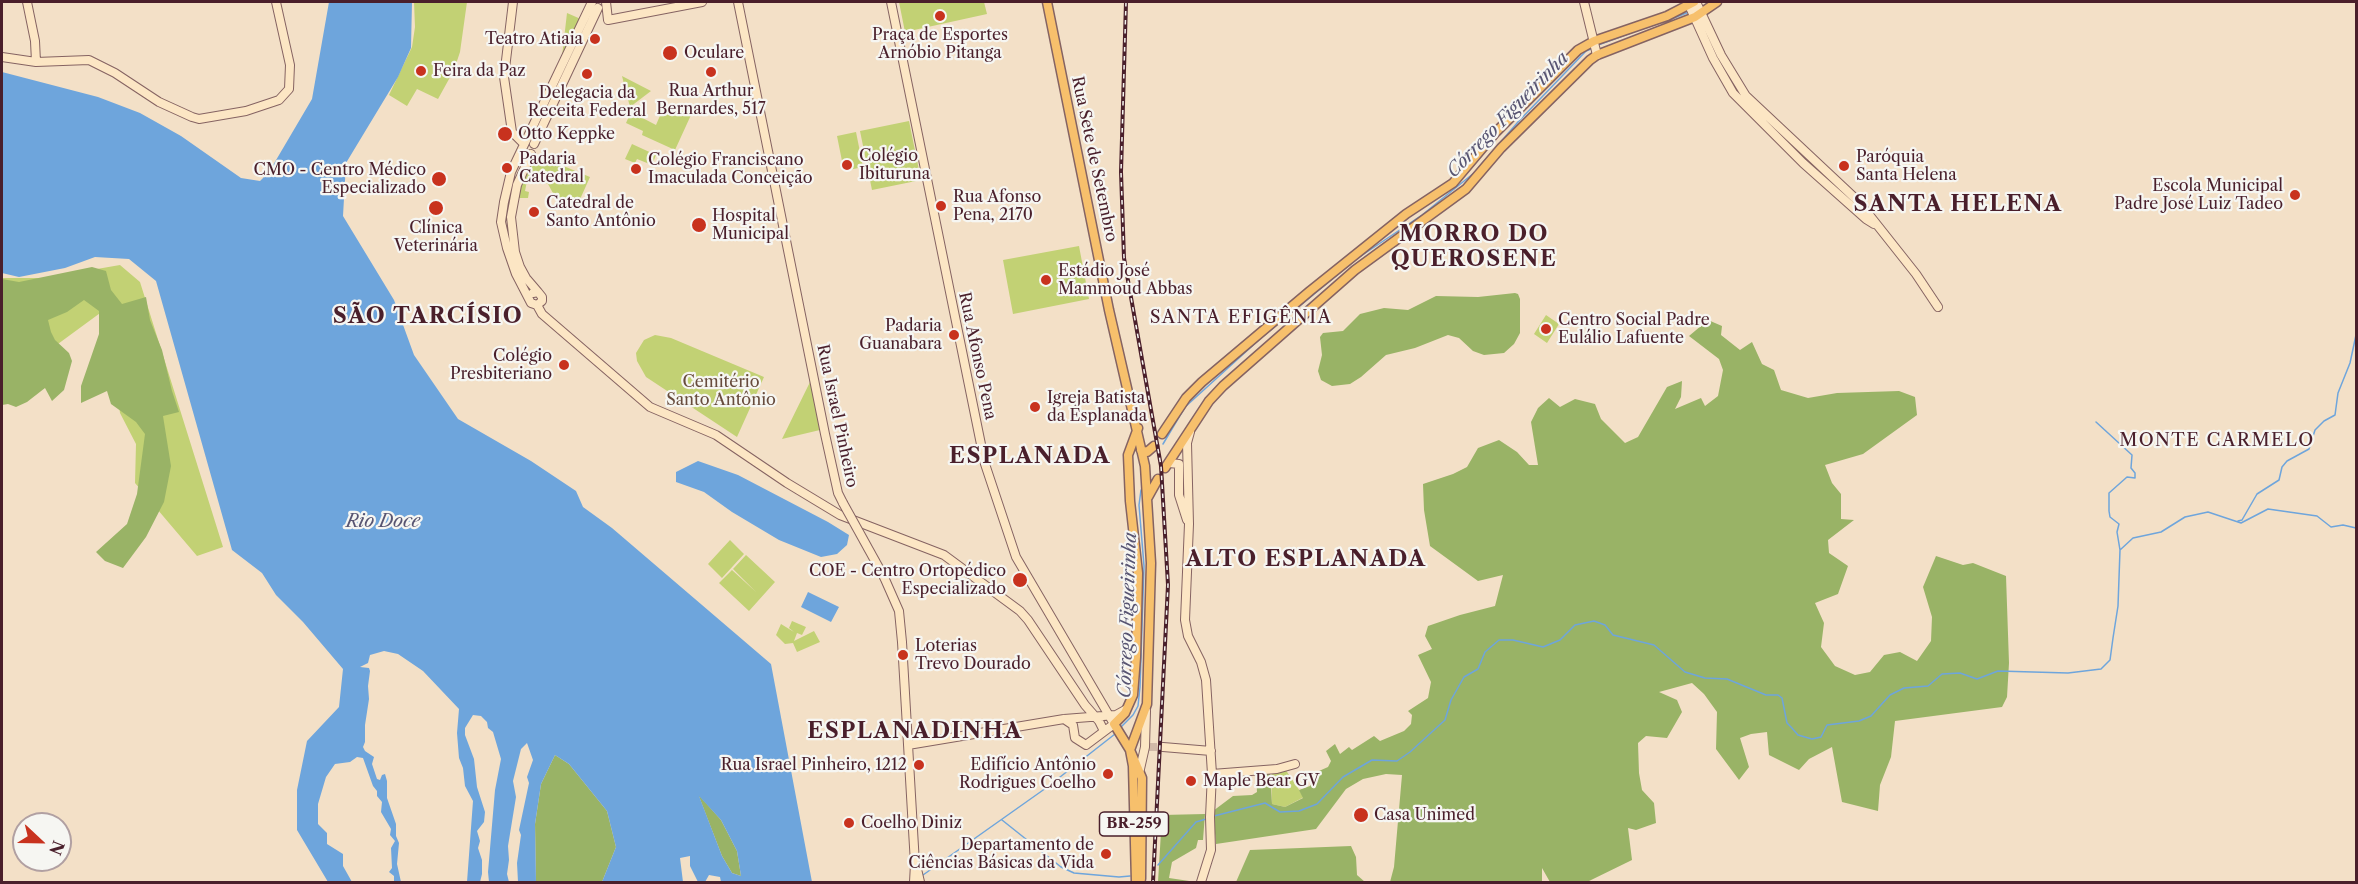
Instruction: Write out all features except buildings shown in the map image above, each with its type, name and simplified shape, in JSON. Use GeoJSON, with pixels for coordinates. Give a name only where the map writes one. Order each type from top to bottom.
{"type":"FeatureCollection","features":[{"type":"Feature","properties":{"kind":"main road","name":"Rua Sete de Setembro"},"geometry":{"type":"LineString","coordinates":[[1047,2],[1109,310],[1145,466],[1147,497],[1144,572],[1134,690],[1130,705]]}},
{"type":"Feature","properties":{"kind":"main road"},"geometry":{"type":"LineString","coordinates":[[1162,434],[1190,393],[1310,291],[1406,214],[1453,183],[1529,99],[1578,50],[1595,48],[1698,15],[1717,2]]}},
{"type":"Feature","properties":{"kind":"main road"},"geometry":{"type":"LineString","coordinates":[[1167,465],[1209,401],[1223,386],[1318,301],[1408,230],[1466,189],[1501,148],[1578,70],[1595,48],[1693,3]]}},
{"type":"Feature","properties":{"kind":"main road"},"geometry":{"type":"LineString","coordinates":[[1310,291],[1318,301]]}},
{"type":"Feature","properties":{"kind":"main road","name":"Rua Sete de Setembro"},"geometry":{"type":"LineString","coordinates":[[1130,750],[1147,704],[1144,572],[1130,501],[1128,455],[1138,428]]}},
{"type":"Feature","properties":{"kind":"main road"},"geometry":{"type":"LineString","coordinates":[[1128,455],[1134,449],[1149,452],[1154,446]]}},
{"type":"Feature","properties":{"kind":"main road"},"geometry":{"type":"LineString","coordinates":[[1129,468],[1138,471],[1145,466]]}},
{"type":"Feature","properties":{"kind":"main road"},"geometry":{"type":"LineString","coordinates":[[1147,497],[1158,479]]}},
{"type":"Feature","properties":{"kind":"main road"},"geometry":{"type":"LineString","coordinates":[[1115,725],[1130,705]]}},
{"type":"Feature","properties":{"kind":"main road","name":"BR-259"},"geometry":{"type":"LineString","coordinates":[[1115,725],[1140,769],[1143,785],[1138,815],[1136,882]]}},
{"type":"Feature","properties":{"kind":"main road","name":"BR-259"},"geometry":{"type":"LineString","coordinates":[[1130,750],[1138,815],[1141,882]]}},
{"type":"Feature","properties":{"kind":"street"},"geometry":{"type":"LineString","coordinates":[[27,2],[35,41],[36,62]]}},
{"type":"Feature","properties":{"kind":"street"},"geometry":{"type":"LineString","coordinates":[[2,57],[36,62],[89,60],[115,73],[159,102],[192,117],[246,111],[279,100],[289,89],[290,65],[276,2]]}},
{"type":"Feature","properties":{"kind":"street"},"geometry":{"type":"LineString","coordinates":[[513,2],[505,66],[505,86],[512,132],[514,137],[527,144]]}},
{"type":"Feature","properties":{"kind":"street"},"geometry":{"type":"LineString","coordinates":[[594,4],[603,7],[606,2]]}},
{"type":"Feature","properties":{"kind":"street"},"geometry":{"type":"LineString","coordinates":[[606,2],[608,20],[702,2]]}},
{"type":"Feature","properties":{"kind":"street","name":"Rua Israel Pinheiro"},"geometry":{"type":"LineString","coordinates":[[738,2],[838,493],[884,576],[899,611],[917,880]]}},
{"type":"Feature","properties":{"kind":"street","name":"Rua Afonso Pena"},"geometry":{"type":"LineString","coordinates":[[891,2],[985,464],[1016,557],[1115,725]]}},
{"type":"Feature","properties":{"kind":"street"},"geometry":{"type":"LineString","coordinates":[[1584,2],[1595,48]]}},
{"type":"Feature","properties":{"kind":"street"},"geometry":{"type":"LineString","coordinates":[[1693,3],[1725,80],[1740,101],[1803,163],[1866,219],[1875,224],[1916,274],[1938,307]]}},
{"type":"Feature","properties":{"kind":"street"},"geometry":{"type":"LineString","coordinates":[[537,305],[543,299],[526,278],[515,252],[511,217],[516,185],[531,154],[525,152],[527,144],[560,67],[594,4]]}},
{"type":"Feature","properties":{"kind":"street"},"geometry":{"type":"LineString","coordinates":[[594,4],[568,74],[511,172],[501,222],[516,274],[533,304],[537,305],[542,314],[650,407],[716,435],[787,483],[840,514],[937,552],[1020,611],[1104,731]]}},
{"type":"Feature","properties":{"kind":"street"},"geometry":{"type":"LineString","coordinates":[[560,67],[568,74]]}},
{"type":"Feature","properties":{"kind":"street"},"geometry":{"type":"LineString","coordinates":[[530,299],[532,294],[538,292]]}},
{"type":"Feature","properties":{"kind":"street"},"geometry":{"type":"LineString","coordinates":[[1190,430],[1187,455],[1189,524],[1185,629],[1205,671],[1212,774],[1211,850],[1201,882]]}},
{"type":"Feature","properties":{"kind":"street"},"geometry":{"type":"LineString","coordinates":[[1167,465],[1176,462],[1180,468],[1179,495],[1189,524]]}},
{"type":"Feature","properties":{"kind":"street"},"geometry":{"type":"LineString","coordinates":[[1140,769],[1147,747],[1144,736],[1147,704]]}},
{"type":"Feature","properties":{"kind":"street"},"geometry":{"type":"LineString","coordinates":[[1073,725],[1082,716],[1085,705]]}},
{"type":"Feature","properties":{"kind":"street"},"geometry":{"type":"LineString","coordinates":[[908,745],[1082,716],[1110,716],[1121,713],[1130,705]]}},
{"type":"Feature","properties":{"kind":"street"},"geometry":{"type":"LineString","coordinates":[[1064,719],[1073,725],[1075,738],[1086,744],[1115,725]]}},
{"type":"Feature","properties":{"kind":"street"},"geometry":{"type":"LineString","coordinates":[[1163,747],[1211,751]]}},
{"type":"Feature","properties":{"kind":"street"},"geometry":{"type":"LineString","coordinates":[[1212,774],[1277,770],[1295,764]]}},
{"type":"Feature","properties":{"kind":"green space"},"geometry":{"type":"Polygon","coordinates":[[[414,2],[467,2],[460,52],[454,70],[438,99],[417,89],[407,106],[389,95],[412,47],[415,27],[414,2]]]}},
{"type":"Feature","properties":{"kind":"green space","name":"Praça de Esportes Arnóbio Pitanga"},"geometry":{"type":"Polygon","coordinates":[[[899,2],[984,2],[987,14],[905,32],[899,2]]]}},
{"type":"Feature","properties":{"kind":"green space"},"geometry":{"type":"Polygon","coordinates":[[[594,6],[596,7],[533,142],[529,141],[561,65],[567,13],[583,20],[594,6]]]}},
{"type":"Feature","properties":{"kind":"green space"},"geometry":{"type":"Polygon","coordinates":[[[622,76],[651,91],[630,107],[622,76]]]}},
{"type":"Feature","properties":{"kind":"green space"},"geometry":{"type":"Polygon","coordinates":[[[665,104],[691,115],[675,150],[642,135],[643,131],[626,123],[631,112],[656,125],[665,104]]]}},
{"type":"Feature","properties":{"kind":"green space"},"geometry":{"type":"Polygon","coordinates":[[[909,121],[921,180],[872,190],[860,131],[909,121]]]}},
{"type":"Feature","properties":{"kind":"green space"},"geometry":{"type":"Polygon","coordinates":[[[856,132],[863,167],[844,171],[837,136],[856,132]]]}},
{"type":"Feature","properties":{"kind":"green space"},"geometry":{"type":"Polygon","coordinates":[[[632,144],[656,155],[652,165],[637,159],[635,163],[625,159],[632,144]]]}},
{"type":"Feature","properties":{"kind":"green space"},"geometry":{"type":"Polygon","coordinates":[[[537,155],[590,177],[577,206],[554,195],[548,184],[528,176],[525,191],[529,192],[528,198],[514,198],[531,158],[537,155]]]}},
{"type":"Feature","properties":{"kind":"green space","name":"Estádio José Mammoud Abbas"},"geometry":{"type":"Polygon","coordinates":[[[1079,246],[1089,299],[1013,314],[1003,260],[1079,246]]]}},
{"type":"Feature","properties":{"kind":"green space"},"geometry":{"type":"Polygon","coordinates":[[[120,265],[140,282],[223,547],[197,556],[135,483],[136,444],[120,413],[107,308],[2,385],[2,278],[45,278],[120,265]]]}},
{"type":"Feature","properties":{"kind":"green space"},"geometry":{"type":"Polygon","coordinates":[[[92,267],[106,271],[111,290],[122,304],[146,297],[150,320],[162,350],[179,412],[163,416],[171,466],[164,502],[146,537],[123,568],[105,561],[96,552],[127,524],[137,494],[145,434],[136,422],[111,404],[107,391],[81,403],[81,386],[99,334],[99,311],[84,300],[67,312],[48,320],[55,340],[69,353],[72,361],[64,390],[52,401],[45,388],[27,402],[16,407],[8,404],[2,405],[2,279],[19,282],[92,267]]]}},
{"type":"Feature","properties":{"kind":"green space"},"geometry":{"type":"Polygon","coordinates":[[[1515,293],[1520,299],[1520,333],[1514,344],[1504,353],[1484,355],[1473,351],[1459,338],[1448,335],[1415,348],[1386,355],[1350,384],[1332,386],[1321,380],[1318,371],[1322,355],[1320,337],[1323,333],[1343,331],[1360,314],[1384,308],[1408,310],[1436,296],[1478,297],[1515,293]]]}},
{"type":"Feature","properties":{"kind":"green space","name":"Centro Social Padre Eulálio Lafuente"},"geometry":{"type":"Polygon","coordinates":[[[1546,315],[1559,324],[1547,343],[1534,334],[1546,315]]]}},
{"type":"Feature","properties":{"kind":"green space"},"geometry":{"type":"Polygon","coordinates":[[[1708,320],[1722,326],[1721,335],[1740,350],[1752,342],[1762,364],[1774,370],[1781,390],[1808,398],[1837,393],[1899,391],[1915,397],[1917,415],[1863,454],[1825,465],[1832,483],[1841,494],[1841,519],[1854,520],[1828,540],[1829,553],[1848,566],[1838,594],[1815,603],[1824,623],[1821,647],[1835,666],[1855,675],[1870,672],[1884,655],[1900,652],[1917,661],[1931,641],[1932,617],[1923,587],[1936,556],[1963,565],[1973,563],[2006,576],[2009,663],[2007,697],[2002,707],[1895,721],[1891,757],[1880,785],[1878,811],[1842,802],[1832,747],[1809,759],[1799,770],[1769,755],[1767,732],[1740,738],[1749,767],[1739,780],[1716,749],[1717,712],[1704,694],[1692,683],[1659,692],[1677,700],[1682,712],[1667,738],[1646,736],[1638,743],[1642,790],[1654,803],[1656,823],[1636,830],[1628,828],[1632,860],[1587,882],[1550,882],[1542,868],[1542,882],[1390,882],[1394,867],[1402,775],[1386,774],[1363,779],[1346,789],[1316,829],[1216,844],[1213,811],[1233,796],[1252,795],[1257,792],[1256,775],[1270,772],[1272,804],[1285,807],[1303,798],[1299,790],[1310,786],[1319,771],[1328,767],[1331,761],[1326,751],[1335,744],[1340,754],[1349,747],[1352,750],[1374,736],[1380,741],[1404,731],[1411,724],[1412,715],[1408,711],[1428,698],[1431,682],[1418,655],[1432,649],[1425,636],[1428,626],[1495,606],[1503,575],[1478,581],[1430,546],[1424,510],[1423,484],[1467,467],[1478,448],[1499,440],[1517,452],[1529,465],[1538,465],[1531,422],[1538,408],[1549,398],[1560,407],[1575,399],[1595,404],[1601,419],[1625,443],[1638,437],[1667,387],[1682,381],[1681,397],[1675,409],[1701,398],[1705,406],[1718,396],[1723,370],[1719,359],[1689,336],[1708,320]]]}},
{"type":"Feature","properties":{"kind":"green space","name":"Cemitério Santo Antônio"},"geometry":{"type":"Polygon","coordinates":[[[655,335],[671,338],[764,377],[737,437],[646,377],[637,361],[636,353],[644,340],[655,335]]]}},
{"type":"Feature","properties":{"kind":"green space"},"geometry":{"type":"Polygon","coordinates":[[[811,380],[820,430],[782,439],[811,380]]]}},
{"type":"Feature","properties":{"kind":"green space"},"geometry":{"type":"Polygon","coordinates":[[[730,540],[744,554],[722,578],[708,564],[730,540]]]}},
{"type":"Feature","properties":{"kind":"green space"},"geometry":{"type":"Polygon","coordinates":[[[746,555],[775,582],[749,611],[719,583],[732,570],[756,592],[733,569],[746,555]]]}},
{"type":"Feature","properties":{"kind":"green space"},"geometry":{"type":"Polygon","coordinates":[[[792,621],[806,627],[802,635],[797,633],[794,641],[814,631],[820,642],[797,652],[793,643],[785,644],[776,635],[781,624],[794,632],[789,628],[792,621]]]}},
{"type":"Feature","properties":{"kind":"green space"},"geometry":{"type":"Polygon","coordinates":[[[555,755],[569,764],[607,811],[616,847],[602,882],[536,882],[535,824],[541,784],[555,755]]]}},
{"type":"Feature","properties":{"kind":"green space"},"geometry":{"type":"Polygon","coordinates":[[[1285,769],[1304,797],[1285,807],[1272,804],[1271,771],[1285,769]]]}},
{"type":"Feature","properties":{"kind":"green space"},"geometry":{"type":"Polygon","coordinates":[[[698,794],[721,820],[737,851],[741,876],[732,873],[722,856],[698,794]]]}},
{"type":"Feature","properties":{"kind":"green space"},"geometry":{"type":"Polygon","coordinates":[[[1205,814],[1203,840],[1198,840],[1196,848],[1172,862],[1169,878],[1196,882],[1158,882],[1162,815],[1205,814]]]}},
{"type":"Feature","properties":{"kind":"green space"},"geometry":{"type":"Polygon","coordinates":[[[1351,846],[1356,857],[1357,875],[1365,882],[1236,882],[1250,850],[1351,846]]]}},
{"type":"Feature","properties":{"kind":"water","name":"Rio Doce"},"geometry":{"type":"Polygon","coordinates":[[[329,2],[412,2],[411,48],[398,77],[346,163],[343,216],[394,300],[414,355],[458,419],[531,461],[576,491],[583,507],[612,528],[771,664],[812,882],[721,882],[720,877],[709,875],[705,882],[698,882],[690,866],[690,856],[680,858],[683,882],[602,882],[616,847],[607,811],[569,764],[555,755],[541,784],[535,824],[536,882],[518,882],[517,863],[521,835],[519,830],[529,783],[527,777],[533,760],[527,743],[521,749],[513,781],[516,797],[508,846],[509,882],[489,882],[495,790],[501,759],[493,732],[488,728],[487,722],[481,716],[473,715],[465,728],[465,735],[474,759],[477,787],[485,812],[484,822],[477,831],[480,841],[478,848],[482,860],[480,882],[467,882],[473,801],[465,786],[463,768],[459,758],[457,733],[459,709],[423,671],[398,654],[384,651],[370,655],[368,663],[360,667],[369,668],[370,671],[363,747],[374,757],[372,764],[377,779],[380,780],[385,774],[387,781],[387,798],[396,824],[396,836],[399,843],[397,864],[401,882],[394,882],[394,876],[389,872],[392,868],[391,848],[395,841],[390,835],[391,829],[381,812],[382,802],[377,796],[363,758],[357,757],[350,762],[335,764],[326,777],[318,804],[318,824],[327,833],[327,844],[343,854],[343,866],[352,882],[328,882],[297,830],[297,790],[307,741],[339,707],[343,669],[303,622],[276,595],[262,573],[232,550],[156,281],[129,259],[95,257],[65,268],[19,277],[2,273],[2,72],[98,97],[140,113],[181,136],[241,178],[260,181],[269,172],[312,99],[329,2]],[[699,796],[722,856],[732,873],[741,876],[737,851],[721,820],[699,796]]]}},
{"type":"Feature","properties":{"kind":"water"},"geometry":{"type":"Polygon","coordinates":[[[698,461],[738,475],[828,522],[849,535],[847,545],[837,554],[821,557],[779,540],[704,492],[676,482],[676,472],[698,461]]]}},
{"type":"Feature","properties":{"kind":"water"},"geometry":{"type":"Polygon","coordinates":[[[808,592],[839,607],[831,622],[801,607],[808,592]]]}},
{"type":"Feature","properties":{"kind":"waterway","name":"Córrego Figueirinha"},"geometry":{"type":"LineString","coordinates":[[1669,20],[1689,12]]}},
{"type":"Feature","properties":{"kind":"waterway","name":"Córrego Figueirinha"},"geometry":{"type":"LineString","coordinates":[[1598,45],[1658,23]]}},
{"type":"Feature","properties":{"kind":"waterway","name":"Córrego Figueirinha"},"geometry":{"type":"LineString","coordinates":[[1479,167],[1518,122],[1586,51],[1591,49]]}},
{"type":"Feature","properties":{"kind":"waterway","name":"Córrego Figueirinha"},"geometry":{"type":"LineString","coordinates":[[1355,260],[1422,215],[1474,173]]}},
{"type":"Feature","properties":{"kind":"waterway","name":"Córrego Figueirinha"},"geometry":{"type":"LineString","coordinates":[[1163,444],[1185,407],[1261,338],[1342,271]]}},
{"type":"Feature","properties":{"kind":"waterway"},"geometry":{"type":"LineString","coordinates":[[2238,521],[2242,520],[2257,494],[2279,480],[2282,467],[2287,461],[2309,449],[2315,430],[2335,415],[2338,393],[2350,363],[2356,335]]}},
{"type":"Feature","properties":{"kind":"waterway"},"geometry":{"type":"LineString","coordinates":[[2096,422],[2132,455],[2131,468],[2135,473],[2135,478],[2127,477],[2109,493],[2110,517],[2119,524],[2117,532],[2120,550]]}},
{"type":"Feature","properties":{"kind":"waterway","name":"Córrego Figueirinha"},"geometry":{"type":"LineString","coordinates":[[1120,728],[1133,715],[1138,706],[1140,687],[1144,566],[1139,505],[1141,490]]}},
{"type":"Feature","properties":{"kind":"waterway"},"geometry":{"type":"LineString","coordinates":[[1214,816],[1265,803],[1280,812],[1299,811],[1317,804],[1343,777],[1372,760],[1397,761],[1445,720],[1451,700],[1464,677],[1478,669],[1485,652],[1499,640],[1513,640],[1543,647],[1560,640],[1575,625],[1594,621],[1605,625],[1613,635],[1654,645],[1685,672],[1705,678],[1727,679],[1766,695],[1778,695],[1782,698],[1787,723],[1798,735],[1812,739],[1821,737],[1827,725],[1859,721],[1871,716],[1890,695],[1904,688],[1928,686],[1942,674],[1960,673],[1977,679],[1998,671],[2068,673],[2101,669],[2110,660],[2118,606],[2120,550],[2133,538],[2161,532],[2185,517],[2208,512],[2241,523],[2268,509],[2317,516],[2331,527],[2343,525],[2356,528]]}},
{"type":"Feature","properties":{"kind":"waterway","name":"Córrego Figueirinha"},"geometry":{"type":"LineString","coordinates":[[923,875],[1046,788],[1115,734]]}},
{"type":"Feature","properties":{"kind":"waterway"},"geometry":{"type":"LineString","coordinates":[[1158,865],[1196,822],[1206,819]]}},
{"type":"Feature","properties":{"kind":"waterway"},"geometry":{"type":"LineString","coordinates":[[1002,820],[1061,867],[1074,873],[1130,876]]}},
{"type":"Feature","properties":{"kind":"tunnel"},"geometry":{"type":"LineString","coordinates":[[1149,747],[1163,747]]}},
{"type":"Feature","properties":{"kind":"railway"},"geometry":{"type":"LineString","coordinates":[[1126,2],[1121,172],[1124,258],[1161,466],[1168,585],[1153,882]]}},
{"type":"Feature","properties":{"kind":"place","name":"Praça de Esportes Arnóbio Pitanga"},"geometry":{"type":"Point","coordinates":[940,16]}},
{"type":"Feature","properties":{"kind":"place","name":"Teatro Atiaia"},"geometry":{"type":"Point","coordinates":[595,39]}},
{"type":"Feature","properties":{"kind":"place","name":"Oculare"},"geometry":{"type":"Point","coordinates":[670,53]}},
{"type":"Feature","properties":{"kind":"place","name":"Feira da Paz"},"geometry":{"type":"Point","coordinates":[421,71]}},
{"type":"Feature","properties":{"kind":"place","name":"Rua Arthur Bernardes, 517"},"geometry":{"type":"Point","coordinates":[711,72]}},
{"type":"Feature","properties":{"kind":"place","name":"Delegacia da Receita Federal"},"geometry":{"type":"Point","coordinates":[587,74]}},
{"type":"Feature","properties":{"kind":"place","name":"Otto Keppke"},"geometry":{"type":"Point","coordinates":[505,134]}},
{"type":"Feature","properties":{"kind":"place","name":"Colégio Ibituruna"},"geometry":{"type":"Point","coordinates":[847,165]}},
{"type":"Feature","properties":{"kind":"place","name":"Paróquia Santa Helena"},"geometry":{"type":"Point","coordinates":[1844,166]}},
{"type":"Feature","properties":{"kind":"place","name":"Padaria Catedral"},"geometry":{"type":"Point","coordinates":[507,168]}},
{"type":"Feature","properties":{"kind":"place","name":"Colégio Franciscano Imaculada Conceição"},"geometry":{"type":"Point","coordinates":[636,169]}},
{"type":"Feature","properties":{"kind":"place","name":"CMO - Centro Médico Especializado"},"geometry":{"type":"Point","coordinates":[439,179]}},
{"type":"Feature","properties":{"kind":"place","name":"Escola Municipal Padre José Luiz Tadeo"},"geometry":{"type":"Point","coordinates":[2295,195]}},
{"type":"Feature","properties":{"kind":"place","name":"Rua Afonso Pena, 2170"},"geometry":{"type":"Point","coordinates":[941,206]}},
{"type":"Feature","properties":{"kind":"place","name":"Clínica Veterinária"},"geometry":{"type":"Point","coordinates":[436,208]}},
{"type":"Feature","properties":{"kind":"place","name":"Catedral de Santo Antônio"},"geometry":{"type":"Point","coordinates":[534,212]}},
{"type":"Feature","properties":{"kind":"place","name":"Hospital Municipal"},"geometry":{"type":"Point","coordinates":[699,225]}},
{"type":"Feature","properties":{"kind":"place","name":"Estádio José Mammoud Abbas"},"geometry":{"type":"Point","coordinates":[1046,280]}},
{"type":"Feature","properties":{"kind":"place","name":"Centro Social Padre Eulálio Lafuente"},"geometry":{"type":"Point","coordinates":[1546,329]}},
{"type":"Feature","properties":{"kind":"place","name":"Padaria Guanabara"},"geometry":{"type":"Point","coordinates":[954,335]}},
{"type":"Feature","properties":{"kind":"place","name":"Colégio Presbiteriano"},"geometry":{"type":"Point","coordinates":[564,365]}},
{"type":"Feature","properties":{"kind":"place","name":"Igreja Batista da Esplanada"},"geometry":{"type":"Point","coordinates":[1035,407]}},
{"type":"Feature","properties":{"kind":"place","name":"COE - Centro Ortopédico Especializado"},"geometry":{"type":"Point","coordinates":[1020,580]}},
{"type":"Feature","properties":{"kind":"place","name":"Loterias Trevo Dourado"},"geometry":{"type":"Point","coordinates":[903,655]}},
{"type":"Feature","properties":{"kind":"place","name":"Rua Israel Pinheiro, 1212"},"geometry":{"type":"Point","coordinates":[919,765]}},
{"type":"Feature","properties":{"kind":"place","name":"Edifício Antônio Rodrigues Coelho"},"geometry":{"type":"Point","coordinates":[1108,774]}},
{"type":"Feature","properties":{"kind":"place","name":"Maple Bear GV"},"geometry":{"type":"Point","coordinates":[1191,781]}},
{"type":"Feature","properties":{"kind":"place","name":"Casa Unimed"},"geometry":{"type":"Point","coordinates":[1361,815]}},
{"type":"Feature","properties":{"kind":"place","name":"Coelho Diniz"},"geometry":{"type":"Point","coordinates":[849,823]}},
{"type":"Feature","properties":{"kind":"place","name":"Departamento de Ciências Básicas da Vida"},"geometry":{"type":"Point","coordinates":[1106,854]}},
{"type":"Feature","properties":{"kind":"district","name":"SANTA HELENA"},"geometry":{"type":"Point","coordinates":[1958,205]}},
{"type":"Feature","properties":{"kind":"district","name":"MORRO DO QUEROSENE"},"geometry":{"type":"Point","coordinates":[1474,248]}},
{"type":"Feature","properties":{"kind":"district","name":"SÃO TARCÍSIO"},"geometry":{"type":"Point","coordinates":[428,317]}},
{"type":"Feature","properties":{"kind":"district","name":"SANTA EFIGÊNIA"},"geometry":{"type":"Point","coordinates":[1241,318]}},
{"type":"Feature","properties":{"kind":"district","name":"MONTE CARMELO"},"geometry":{"type":"Point","coordinates":[2217,441]}},
{"type":"Feature","properties":{"kind":"district","name":"ESPLANADA"},"geometry":{"type":"Point","coordinates":[1030,457]}},
{"type":"Feature","properties":{"kind":"district","name":"ALTO ESPLANADA"},"geometry":{"type":"Point","coordinates":[1306,560]}},
{"type":"Feature","properties":{"kind":"district","name":"ESPLANADINHA"},"geometry":{"type":"Point","coordinates":[915,732]}}]}
